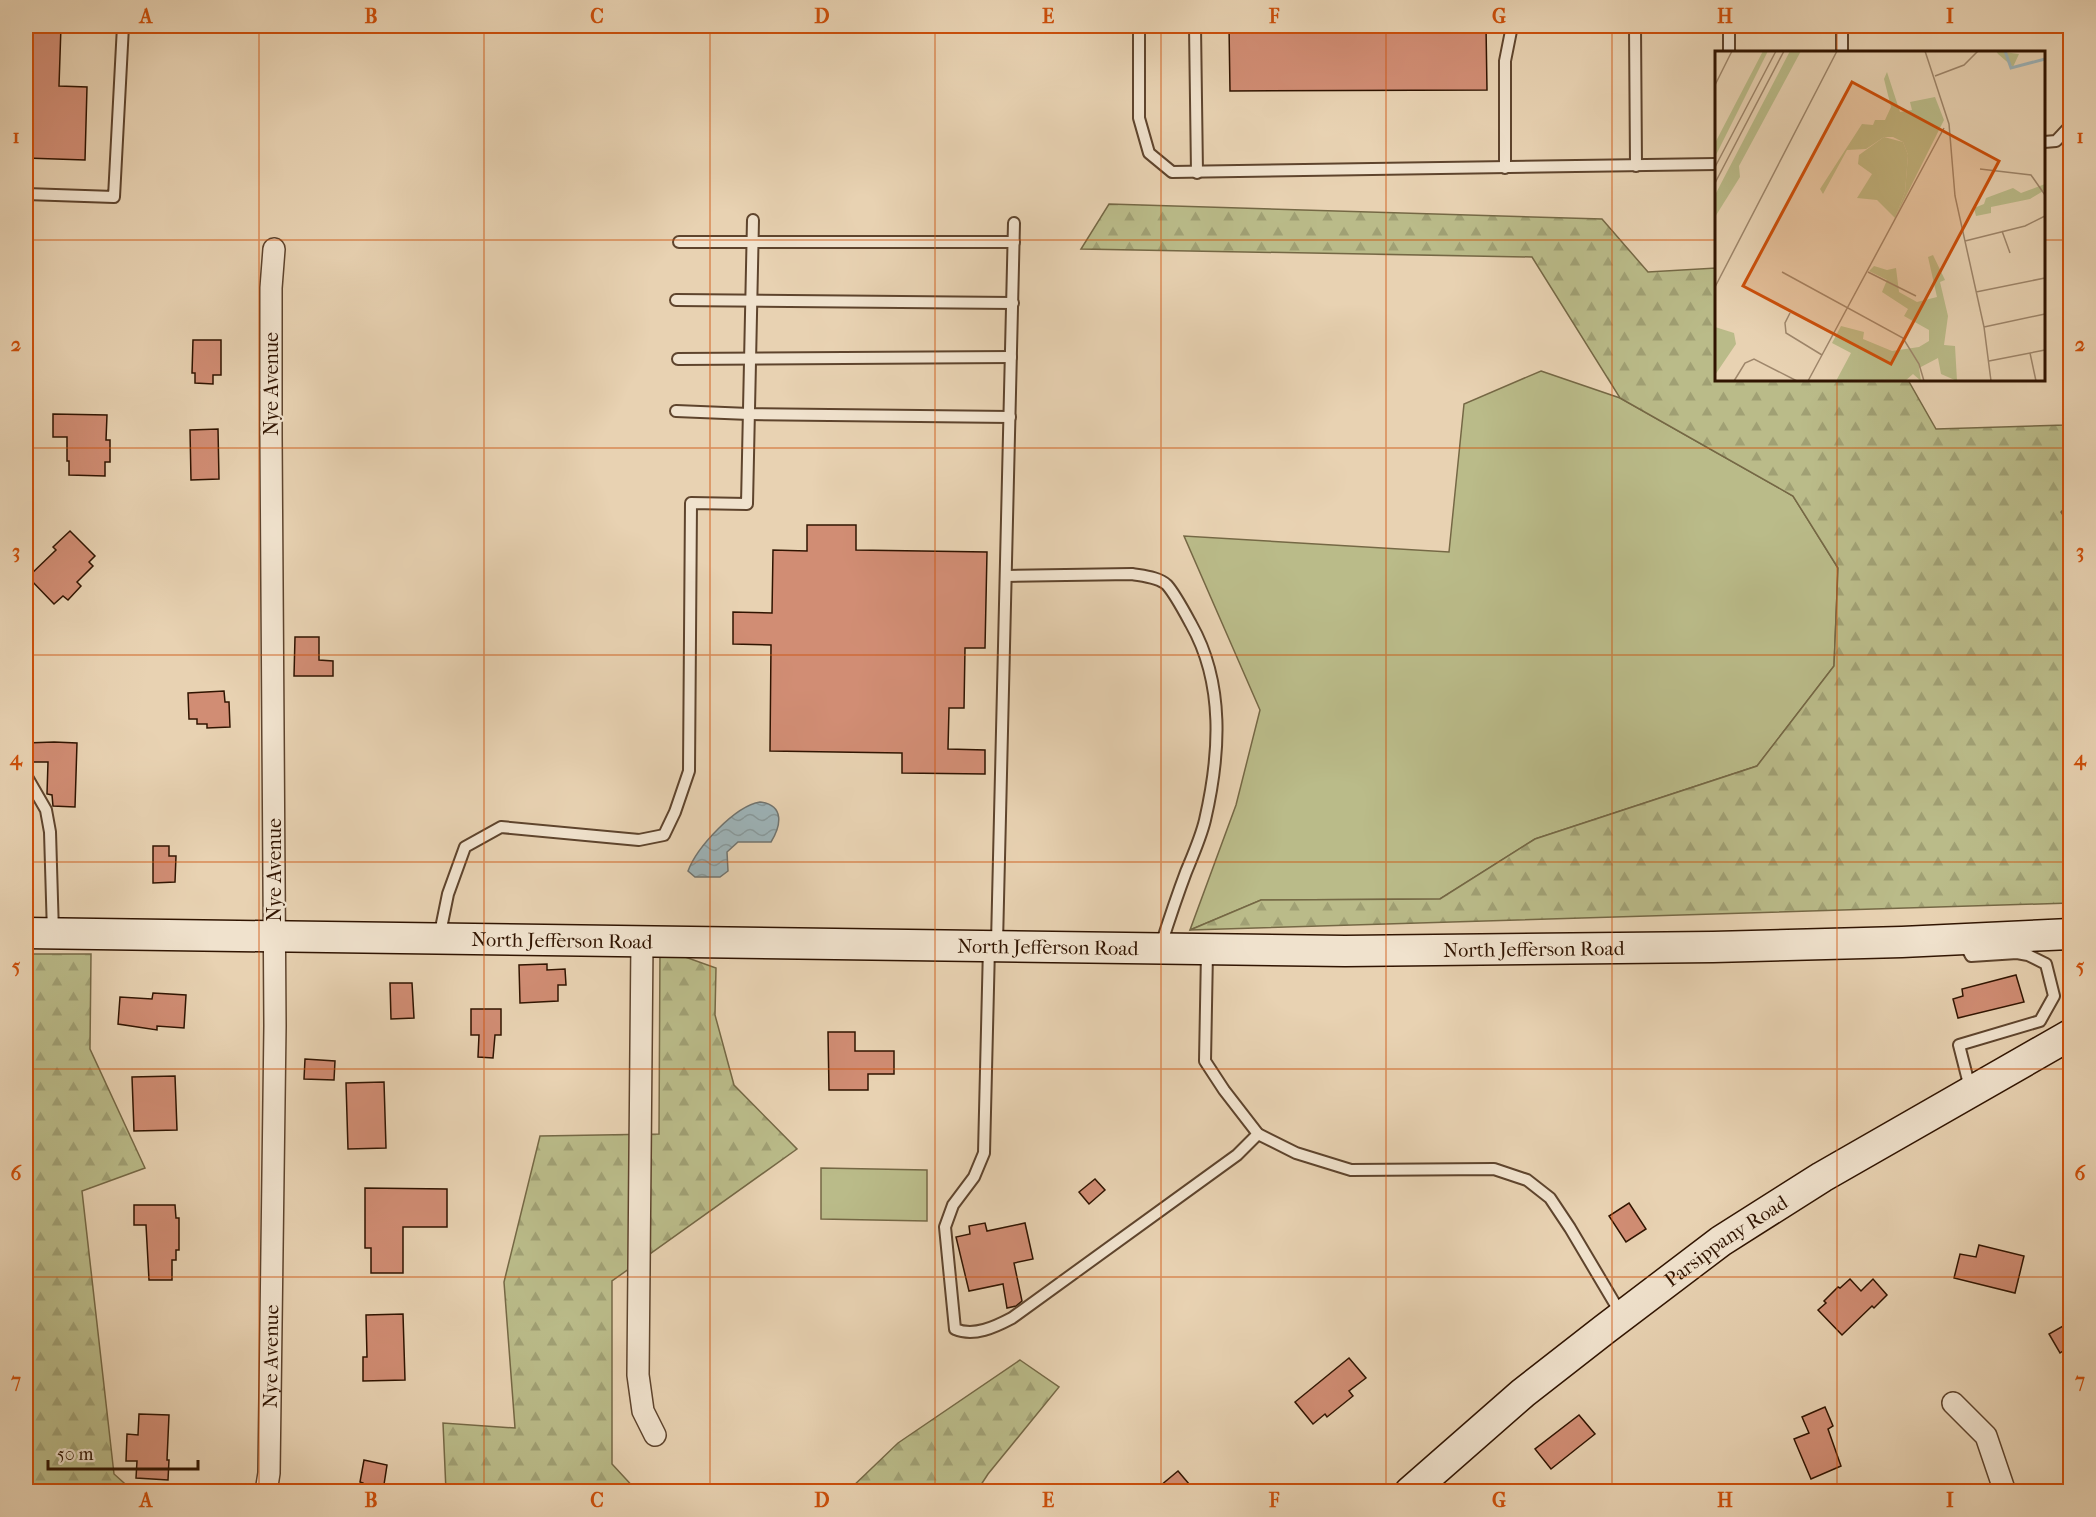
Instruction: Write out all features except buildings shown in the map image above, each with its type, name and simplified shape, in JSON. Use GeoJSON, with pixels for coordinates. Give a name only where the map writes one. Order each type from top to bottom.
{"type":"FeatureCollection","features":[{"type":"Feature","properties":{"kind":"street","name":"Nye Avenue"},"geometry":{"type":"LineString","coordinates":[[266,1491],[269,1473],[275,1026],[271,437],[274,249]]}},
{"type":"Feature","properties":{"kind":"street","name":"North Jefferson Road"},"geometry":{"type":"LineString","coordinates":[[39,933],[1357,951],[1713,947],[2070,934]]}},
{"type":"Feature","properties":{"kind":"street"},"geometry":{"type":"LineString","coordinates":[[642,941],[638,1376],[643,1411],[655,1435]]}},
{"type":"Feature","properties":{"kind":"street","name":"Parsippany Road"},"geometry":{"type":"LineString","coordinates":[[1410,1491],[1523,1393],[1721,1241],[1822,1178],[2070,1035]]}},
{"type":"Feature","properties":{"kind":"street"},"geometry":{"type":"LineString","coordinates":[[1953,1403],[1986,1436],[2005,1491]]}},
{"type":"Feature","properties":{"kind":"lane"},"geometry":{"type":"LineString","coordinates":[[26,194],[114,197],[123,26]]}},
{"type":"Feature","properties":{"kind":"lane"},"geometry":{"type":"LineString","coordinates":[[1139,26],[1140,118],[1149,153],[1172,172],[1715,164]]}},
{"type":"Feature","properties":{"kind":"lane"},"geometry":{"type":"LineString","coordinates":[[1195,26],[1197,173]]}},
{"type":"Feature","properties":{"kind":"lane"},"geometry":{"type":"LineString","coordinates":[[1505,168],[1505,62],[1512,26]]}},
{"type":"Feature","properties":{"kind":"lane"},"geometry":{"type":"LineString","coordinates":[[1635,26],[1636,166]]}},
{"type":"Feature","properties":{"kind":"lane"},"geometry":{"type":"LineString","coordinates":[[1729,26],[1729,51]]}},
{"type":"Feature","properties":{"kind":"lane"},"geometry":{"type":"LineString","coordinates":[[1842,26],[1842,51]]}},
{"type":"Feature","properties":{"kind":"lane"},"geometry":{"type":"LineString","coordinates":[[2045,142],[2056,141],[2070,126]]}},
{"type":"Feature","properties":{"kind":"lane"},"geometry":{"type":"LineString","coordinates":[[439,938],[448,894],[465,847],[501,827],[639,840],[664,836],[675,812],[689,771],[691,502],[747,504],[753,220]]}},
{"type":"Feature","properties":{"kind":"lane"},"geometry":{"type":"LineString","coordinates":[[1014,223],[1006,576],[984,1153],[974,1177],[953,1205],[945,1227],[955,1329],[963,1332],[989,1329],[1012,1318],[1237,1155],[1258,1134]]}},
{"type":"Feature","properties":{"kind":"lane"},"geometry":{"type":"LineString","coordinates":[[679,242],[1014,242]]}},
{"type":"Feature","properties":{"kind":"lane"},"geometry":{"type":"LineString","coordinates":[[676,300],[1013,303]]}},
{"type":"Feature","properties":{"kind":"lane"},"geometry":{"type":"LineString","coordinates":[[678,359],[1011,357]]}},
{"type":"Feature","properties":{"kind":"lane"},"geometry":{"type":"LineString","coordinates":[[676,411],[1010,417]]}},
{"type":"Feature","properties":{"kind":"lane"},"geometry":{"type":"LineString","coordinates":[[1006,576],[1132,574],[1151,577],[1166,584],[1188,618],[1203,649],[1213,681],[1216,706],[1216,751],[1213,774],[1205,821],[1160,948]]}},
{"type":"Feature","properties":{"kind":"lane"},"geometry":{"type":"LineString","coordinates":[[27,777],[46,810],[50,832],[39,933]]}},
{"type":"Feature","properties":{"kind":"lane"},"geometry":{"type":"LineString","coordinates":[[1963,939],[1971,956],[2017,953],[2028,955],[2046,964],[2054,996],[2040,1021],[1959,1045],[1971,1091]]}},
{"type":"Feature","properties":{"kind":"lane"},"geometry":{"type":"LineString","coordinates":[[1207,949],[1205,1061],[1258,1134],[1296,1153],[1351,1170],[1494,1169],[1527,1180],[1550,1198],[1622,1315]]}},
{"type":"Feature","properties":{"kind":"green space"},"geometry":{"type":"Polygon","coordinates":[[[1109,204],[1602,219],[1648,272],[1715,268],[1715,381],[1909,381],[1936,429],[2066,425],[2070,421],[2070,502],[2061,512],[2070,526],[2070,903],[1190,930],[1261,900],[1440,899],[1535,839],[1757,766],[1834,666],[1838,568],[1793,496],[1620,398],[1532,257],[1081,249],[1109,204]]]}},
{"type":"Feature","properties":{"kind":"green space"},"geometry":{"type":"Polygon","coordinates":[[[1541,371],[1620,398],[1793,496],[1838,568],[1834,666],[1757,766],[1535,839],[1440,899],[1261,900],[1190,930],[1236,805],[1260,710],[1184,536],[1449,552],[1464,404],[1541,371]]]}},
{"type":"Feature","properties":{"kind":"green space"},"geometry":{"type":"Polygon","coordinates":[[[660,948],[716,968],[715,1015],[734,1085],[797,1149],[612,1281],[612,1464],[637,1491],[446,1491],[443,1423],[515,1428],[504,1282],[540,1136],[659,1134],[660,948]]]}},
{"type":"Feature","properties":{"kind":"green space"},"geometry":{"type":"Polygon","coordinates":[[[26,954],[91,954],[90,1049],[145,1168],[82,1191],[114,1474],[133,1491],[26,1491],[26,954]]]}},
{"type":"Feature","properties":{"kind":"green space"},"geometry":{"type":"Polygon","coordinates":[[[821,1168],[927,1170],[927,1221],[821,1219],[821,1168]]]}},
{"type":"Feature","properties":{"kind":"green space"},"geometry":{"type":"Polygon","coordinates":[[[1020,1360],[1059,1387],[988,1474],[977,1491],[848,1491],[898,1443],[1020,1360]]]}},
{"type":"Feature","properties":{"kind":"water"},"geometry":{"type":"Polygon","coordinates":[[[760,802],[774,807],[779,817],[779,823],[771,842],[738,842],[727,852],[728,871],[720,877],[695,877],[688,871],[700,851],[718,829],[739,811],[760,802]]]}}]}
